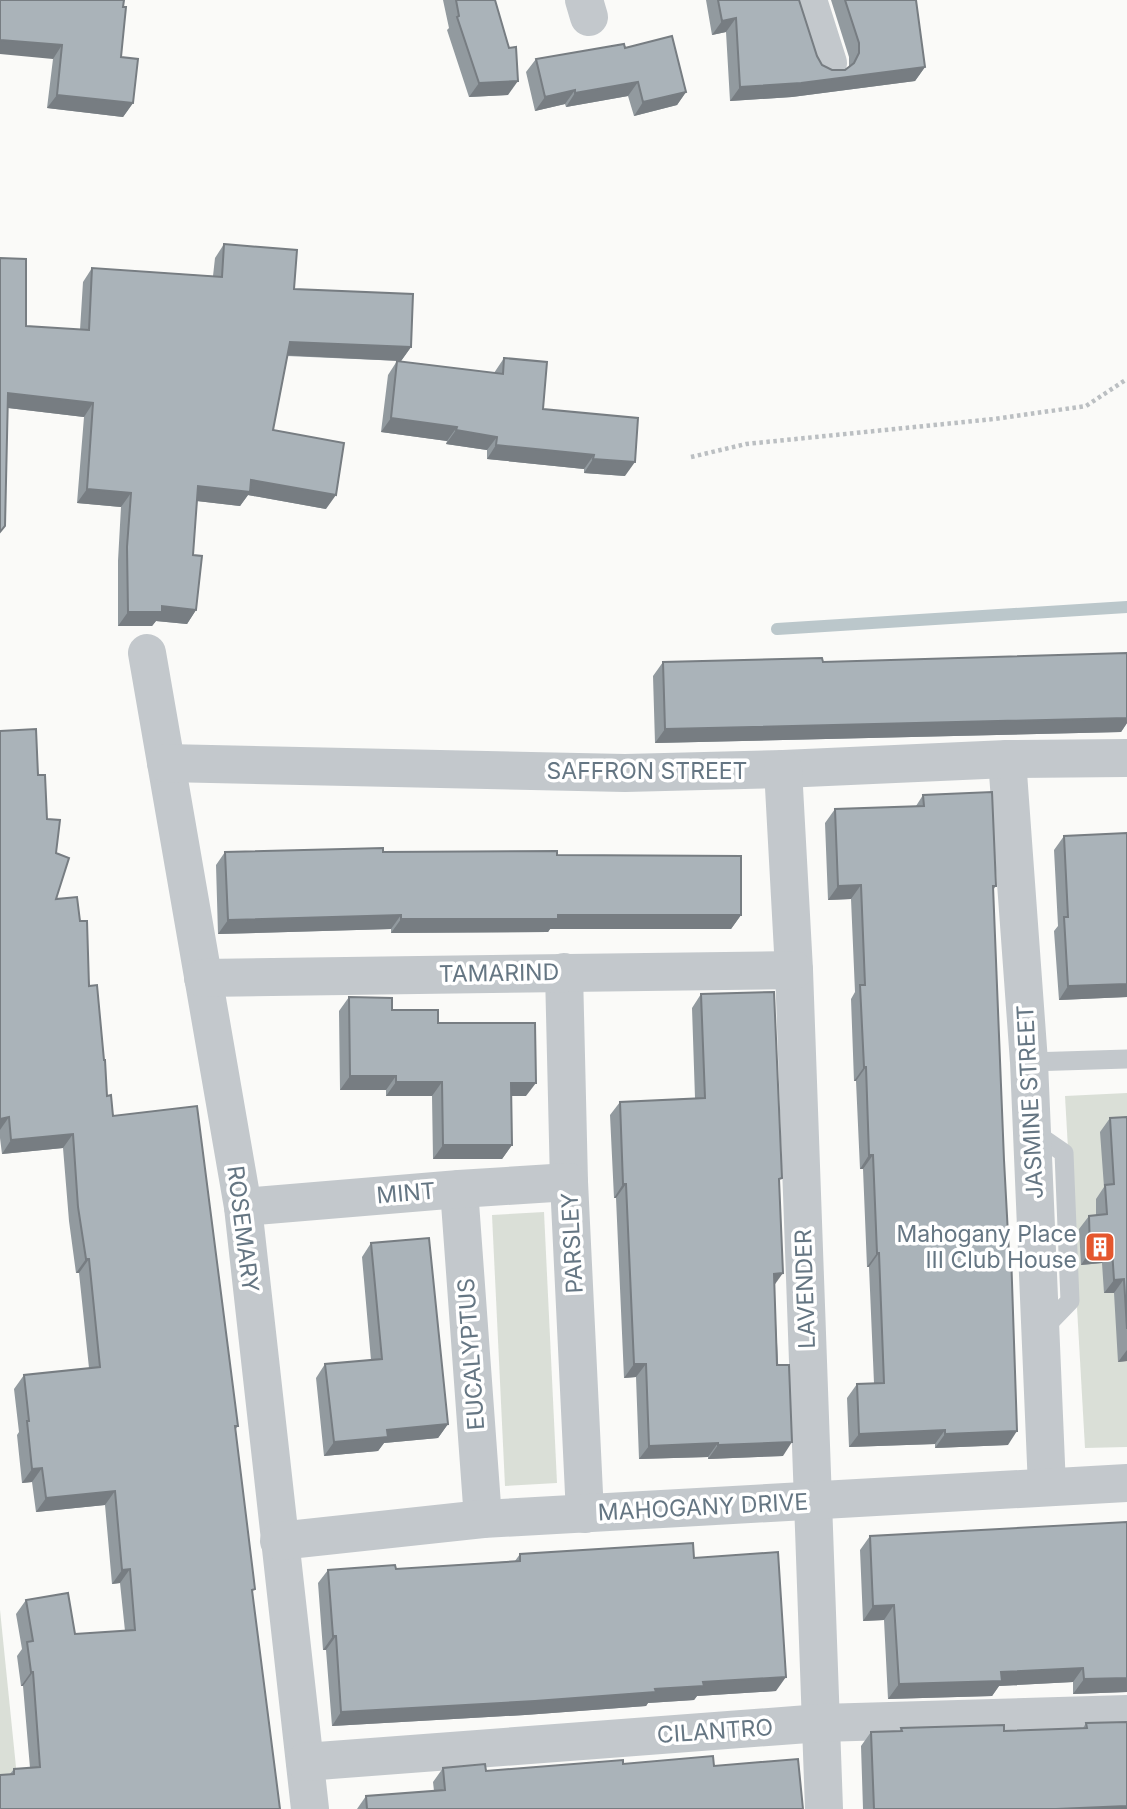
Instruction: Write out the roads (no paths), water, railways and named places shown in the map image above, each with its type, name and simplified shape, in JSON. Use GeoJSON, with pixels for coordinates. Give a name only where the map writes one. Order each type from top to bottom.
{"type":"FeatureCollection","features":[{"type":"Feature","properties":{"kind":"street"},"geometry":{"type":"LineString","coordinates":[[808,0],[828,63]]}},
{"type":"Feature","properties":{"kind":"street","name":"ROSEMARY"},"geometry":{"type":"LineString","coordinates":[[147,653],[243,1207],[310,1809]]}},
{"type":"Feature","properties":{"kind":"street","name":"SAFFRON STREET"},"geometry":{"type":"LineString","coordinates":[[166,763],[625,773],[1007,759],[1127,758]]}},
{"type":"Feature","properties":{"kind":"street","name":"JASMINE STREET"},"geometry":{"type":"LineString","coordinates":[[1007,759],[1029,1062],[1047,1487]]}},
{"type":"Feature","properties":{"kind":"street","name":"LAVENDER"},"geometry":{"type":"LineString","coordinates":[[783,769],[794,970],[824,1809]]}},
{"type":"Feature","properties":{"kind":"street","name":"TAMARIND"},"geometry":{"type":"LineString","coordinates":[[203,978],[794,970]]}},
{"type":"Feature","properties":{"kind":"street","name":"PARSLEY"},"geometry":{"type":"LineString","coordinates":[[564,972],[569,1182],[585,1514]]}},
{"type":"Feature","properties":{"kind":"street","name":"MINT"},"geometry":{"type":"LineString","coordinates":[[243,1207],[569,1182]]}},
{"type":"Feature","properties":{"kind":"street","name":"EUCALYPTUS"},"geometry":{"type":"LineString","coordinates":[[459,1189],[483,1519]]}},
{"type":"Feature","properties":{"kind":"street","name":"MAHOGANY DRIVE"},"geometry":{"type":"LineString","coordinates":[[279,1541],[483,1519],[1127,1483]]}},
{"type":"Feature","properties":{"kind":"street","name":"CILANTRO"},"geometry":{"type":"LineString","coordinates":[[304,1762],[821,1723],[1127,1714]]}},
{"type":"Feature","properties":{"kind":"lane"},"geometry":{"type":"LineString","coordinates":[[1029,1062],[1127,1059]]}},
{"type":"Feature","properties":{"kind":"waterway"},"geometry":{"type":"LineString","coordinates":[[777,629],[1127,607]]}},
{"type":"Feature","properties":{"kind":"place","name":"Mahogany Place III Club House"},"geometry":{"type":"Point","coordinates":[1100,1247]}}]}
